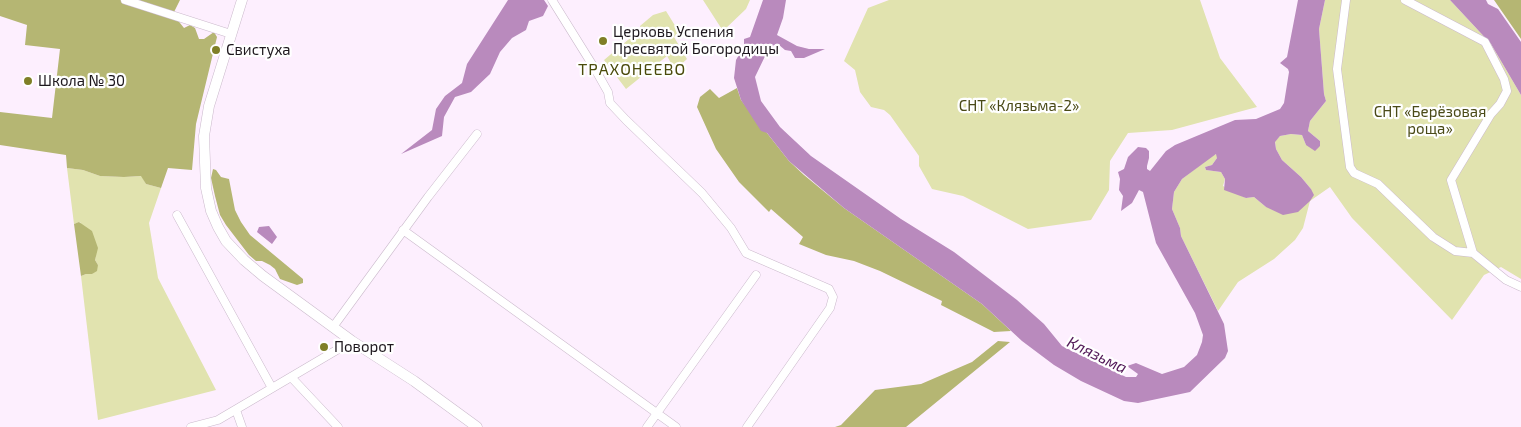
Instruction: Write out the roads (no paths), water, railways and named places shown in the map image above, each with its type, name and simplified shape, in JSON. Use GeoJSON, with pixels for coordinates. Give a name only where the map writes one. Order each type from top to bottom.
{"type":"FeatureCollection","features":[{"type":"Feature","properties":{"kind":"main road"},"geometry":{"type":"LineString","coordinates":[[242,0],[209,106],[204,136],[206,188],[211,212],[218,227],[226,241],[263,276],[332,327],[414,381],[477,427]]}},
{"type":"Feature","properties":{"kind":"street"},"geometry":{"type":"LineString","coordinates":[[125,0],[231,34]]}},
{"type":"Feature","properties":{"kind":"street"},"geometry":{"type":"LineString","coordinates":[[552,0],[608,92],[610,103],[702,193],[731,228],[746,253],[829,289],[831,293],[833,302],[830,308],[747,427]]}},
{"type":"Feature","properties":{"kind":"street"},"geometry":{"type":"LineString","coordinates":[[1346,0],[1337,69],[1350,168],[1354,173],[1378,184],[1433,236],[1455,251],[1472,253],[1506,280],[1521,287]]}},
{"type":"Feature","properties":{"kind":"street"},"geometry":{"type":"LineString","coordinates":[[1405,0],[1485,42],[1504,79],[1507,91],[1451,180],[1472,253]]}},
{"type":"Feature","properties":{"kind":"street"},"geometry":{"type":"LineString","coordinates":[[332,327],[477,134]]}},
{"type":"Feature","properties":{"kind":"street"},"geometry":{"type":"LineString","coordinates":[[177,215],[272,388]]}},
{"type":"Feature","properties":{"kind":"street"},"geometry":{"type":"LineString","coordinates":[[403,230],[676,427]]}},
{"type":"Feature","properties":{"kind":"street"},"geometry":{"type":"LineString","coordinates":[[647,427],[756,275]]}},
{"type":"Feature","properties":{"kind":"street"},"geometry":{"type":"LineString","coordinates":[[191,427],[210,423],[236,410],[352,341]]}},
{"type":"Feature","properties":{"kind":"street"},"geometry":{"type":"LineString","coordinates":[[291,377],[338,427]]}},
{"type":"Feature","properties":{"kind":"street"},"geometry":{"type":"LineString","coordinates":[[236,410],[242,427]]}},
{"type":"Feature","properties":{"kind":"place","name":"Церковь Успения Пресвятой Богородицы"},"geometry":{"type":"Point","coordinates":[603,41]}},
{"type":"Feature","properties":{"kind":"place","name":"Свистуха"},"geometry":{"type":"Point","coordinates":[216,50]}},
{"type":"Feature","properties":{"kind":"place","name":"Школа № 30"},"geometry":{"type":"Point","coordinates":[28,81]}},
{"type":"Feature","properties":{"kind":"place","name":"Поворот"},"geometry":{"type":"Point","coordinates":[324,347]}},
{"type":"Feature","properties":{"kind":"district","name":"ТРАХОНЕЕВО"},"geometry":{"type":"Point","coordinates":[632,70]}},
{"type":"Feature","properties":{"kind":"park label","name":"СНТ «Клязьма-2»"},"geometry":{"type":"Point","coordinates":[1019,106]}},
{"type":"Feature","properties":{"kind":"park label","name":"СНТ «Берёзовая роща»"},"geometry":{"type":"Point","coordinates":[1430,120]}},
{"type":"Feature","properties":{"kind":"water label","name":"Клязьма"},"geometry":{"type":"Point","coordinates":[1097,355]}}]}
